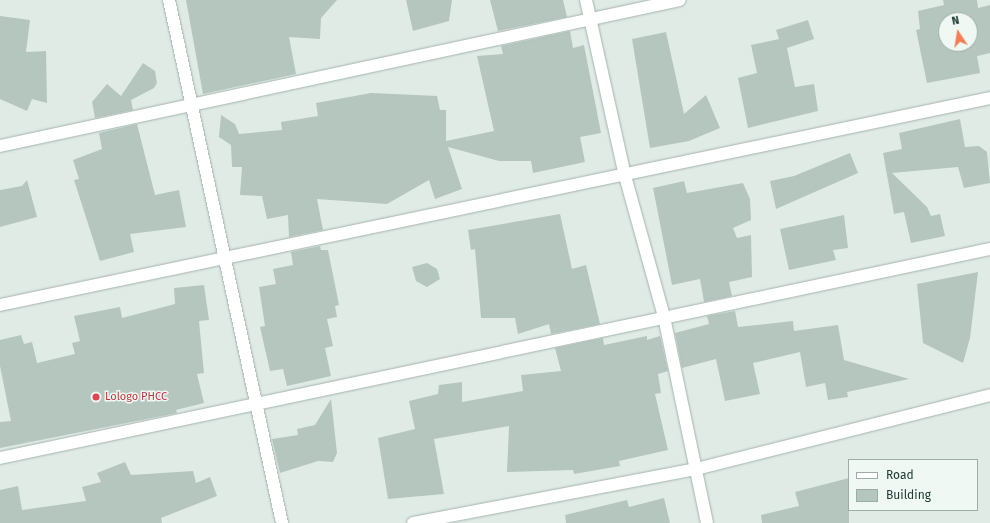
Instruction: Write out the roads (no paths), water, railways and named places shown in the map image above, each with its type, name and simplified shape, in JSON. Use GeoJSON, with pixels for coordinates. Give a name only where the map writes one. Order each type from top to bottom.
{"type":"FeatureCollection","features":[{"type":"Feature","properties":{"kind":"street"},"geometry":{"type":"LineString","coordinates":[[169,0],[282,523]]}},
{"type":"Feature","properties":{"kind":"street"},"geometry":{"type":"LineString","coordinates":[[586,0],[625,176],[664,317],[707,523]]}},
{"type":"Feature","properties":{"kind":"street"},"geometry":{"type":"LineString","coordinates":[[0,146],[680,0]]}},
{"type":"Feature","properties":{"kind":"street"},"geometry":{"type":"LineString","coordinates":[[0,305],[625,176],[990,98]]}},
{"type":"Feature","properties":{"kind":"street"},"geometry":{"type":"LineString","coordinates":[[0,458],[990,249]]}},
{"type":"Feature","properties":{"kind":"street"},"geometry":{"type":"LineString","coordinates":[[413,523],[696,469],[990,395]]}},
{"type":"Feature","properties":{"kind":"place","name":"Lologo PHCC"},"geometry":{"type":"Point","coordinates":[96,397]}}]}
